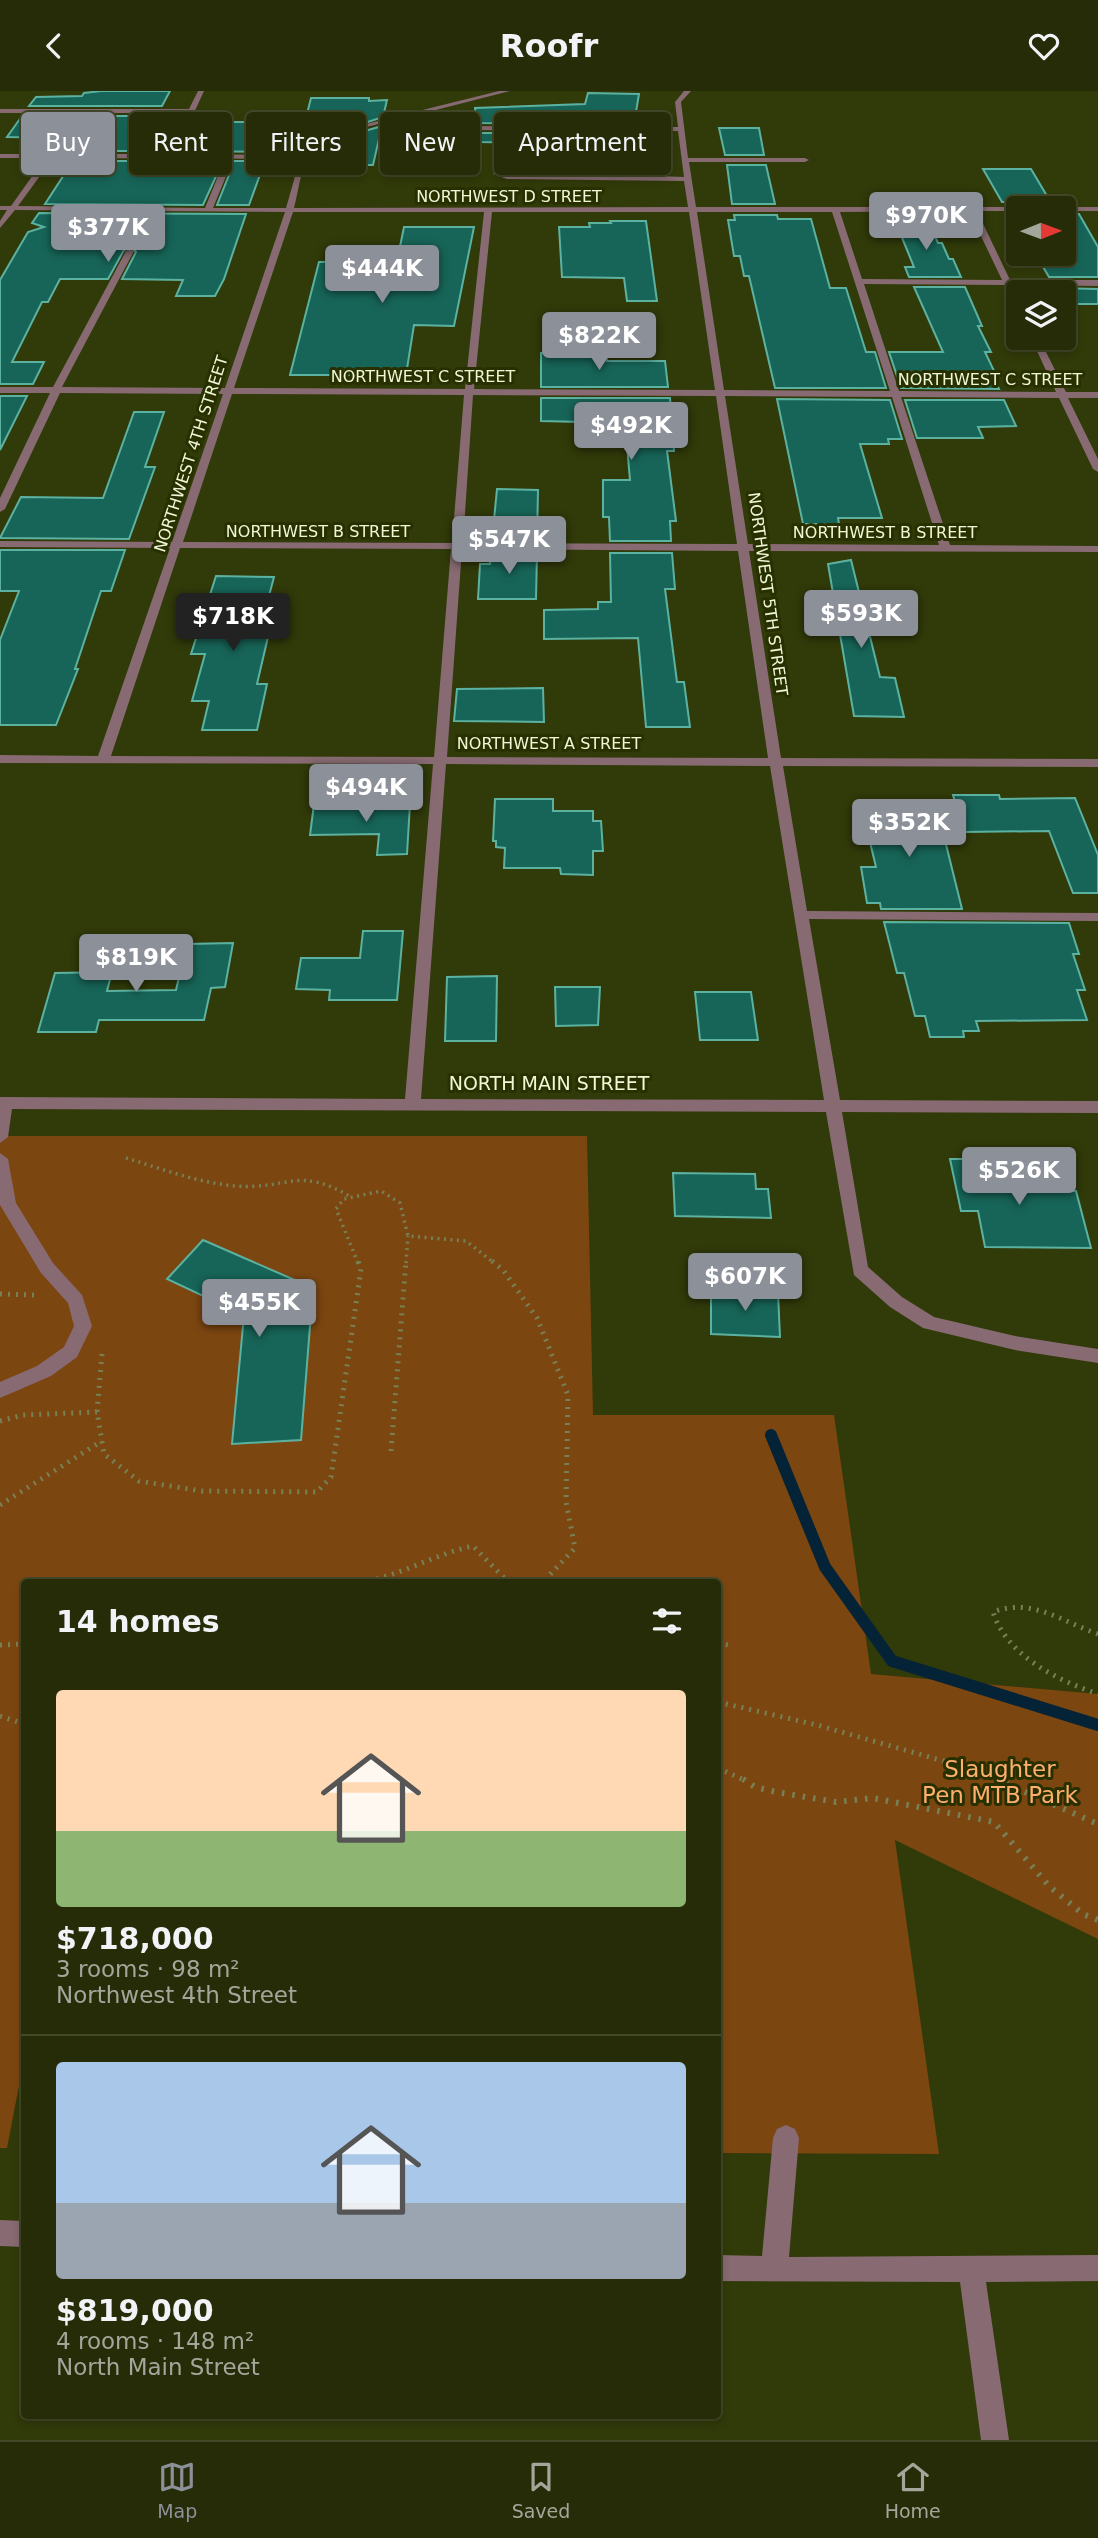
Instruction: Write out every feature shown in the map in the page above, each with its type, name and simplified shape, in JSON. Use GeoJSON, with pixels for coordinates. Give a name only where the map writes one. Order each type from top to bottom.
{"type":"FeatureCollection","features":[{"type":"Feature","properties":{"kind":"street"},"geometry":{"type":"LineString","coordinates":[[0,111],[191,111],[201,91]]}},
{"type":"Feature","properties":{"kind":"street"},"geometry":{"type":"LineString","coordinates":[[416,112],[508,91]]}},
{"type":"Feature","properties":{"kind":"street","name":"NORTHWEST 5TH STREET"},"geometry":{"type":"LineString","coordinates":[[688,91],[678,101],[685,160],[775,761],[860,1271],[896,1302],[929,1323],[1015,1343],[1098,1356]]}},
{"type":"Feature","properties":{"kind":"street"},"geometry":{"type":"LineString","coordinates":[[464,94],[474,98]]}},
{"type":"Feature","properties":{"kind":"street"},"geometry":{"type":"LineString","coordinates":[[480,128],[681,129]]}},
{"type":"Feature","properties":{"kind":"street"},"geometry":{"type":"LineString","coordinates":[[0,156],[21,156]]}},
{"type":"Feature","properties":{"kind":"street"},"geometry":{"type":"LineString","coordinates":[[685,160],[805,160]]}},
{"type":"Feature","properties":{"kind":"street"},"geometry":{"type":"LineString","coordinates":[[655,178],[652,165],[631,163],[597,165],[502,162],[497,174],[507,177],[688,179]]}},
{"type":"Feature","properties":{"kind":"street"},"geometry":{"type":"LineString","coordinates":[[0,226],[36,175]]}},
{"type":"Feature","properties":{"kind":"street"},"geometry":{"type":"LineString","coordinates":[[208,210],[222,175]]}},
{"type":"Feature","properties":{"kind":"street","name":"NORTHWEST 4TH STREET"},"geometry":{"type":"LineString","coordinates":[[103,760],[178,546],[299,175]]}},
{"type":"Feature","properties":{"kind":"street","name":"NORTHWEST D STREET"},"geometry":{"type":"LineString","coordinates":[[0,208],[1006,209]]}},
{"type":"Feature","properties":{"kind":"street"},"geometry":{"type":"LineString","coordinates":[[835,209],[946,549]]}},
{"type":"Feature","properties":{"kind":"street"},"geometry":{"type":"LineString","coordinates":[[972,209],[1006,280]]}},
{"type":"Feature","properties":{"kind":"street"},"geometry":{"type":"LineString","coordinates":[[1076,209],[1098,209]]}},
{"type":"Feature","properties":{"kind":"street"},"geometry":{"type":"LineString","coordinates":[[413,1104],[470,391],[488,210]]}},
{"type":"Feature","properties":{"kind":"street"},"geometry":{"type":"LineString","coordinates":[[0,509],[57,389],[130,251]]}},
{"type":"Feature","properties":{"kind":"street"},"geometry":{"type":"LineString","coordinates":[[858,281],[1006,282]]}},
{"type":"Feature","properties":{"kind":"street"},"geometry":{"type":"LineString","coordinates":[[1076,283],[1098,283]]}},
{"type":"Feature","properties":{"kind":"street"},"geometry":{"type":"LineString","coordinates":[[1041,350],[1098,469]]}},
{"type":"Feature","properties":{"kind":"street","name":"NORTHWEST C STREET"},"geometry":{"type":"LineString","coordinates":[[0,390],[1098,395]]}},
{"type":"Feature","properties":{"kind":"street","name":"NORTHWEST B STREET"},"geometry":{"type":"LineString","coordinates":[[0,544],[1098,549]]}},
{"type":"Feature","properties":{"kind":"street","name":"NORTHWEST A STREET"},"geometry":{"type":"LineString","coordinates":[[0,759],[1098,763]]}},
{"type":"Feature","properties":{"kind":"street"},"geometry":{"type":"LineString","coordinates":[[802,915],[1098,917]]}},
{"type":"Feature","properties":{"kind":"street"},"geometry":{"type":"LineString","coordinates":[[0,1137],[3,1103]]}},
{"type":"Feature","properties":{"kind":"street","name":"NORTH MAIN STREET"},"geometry":{"type":"LineString","coordinates":[[3,1103],[1098,1107]]}},
{"type":"Feature","properties":{"kind":"street"},"geometry":{"type":"LineString","coordinates":[[0,1159],[8,1204],[47,1268],[76,1300],[83,1326],[71,1352],[44,1371],[0,1390]]}},
{"type":"Feature","properties":{"kind":"street"},"geometry":{"type":"LineString","coordinates":[[774,2270],[786,2138]]}},
{"type":"Feature","properties":{"kind":"street"},"geometry":{"type":"LineString","coordinates":[[0,2233],[21,2234]]}},
{"type":"Feature","properties":{"kind":"street"},"geometry":{"type":"LineString","coordinates":[[721,2268],[1098,2268]]}},
{"type":"Feature","properties":{"kind":"street"},"geometry":{"type":"LineString","coordinates":[[971,2268],[995,2440]]}},
{"type":"Feature","properties":{"kind":"path"},"geometry":{"type":"LineString","coordinates":[[126,1158],[181,1174],[239,1186],[306,1177],[328,1183],[352,1197]]}},
{"type":"Feature","properties":{"kind":"path"},"geometry":{"type":"LineString","coordinates":[[0,1421],[23,1415],[97,1412],[104,1454],[139,1481],[202,1491],[317,1492],[331,1476],[361,1269],[337,1209],[344,1199],[381,1191],[400,1203],[408,1236],[391,1451]]}},
{"type":"Feature","properties":{"kind":"path"},"geometry":{"type":"LineString","coordinates":[[408,1236],[466,1241],[503,1270],[537,1318],[568,1395],[566,1502],[575,1548],[546,1579]]}},
{"type":"Feature","properties":{"kind":"path"},"geometry":{"type":"LineString","coordinates":[[0,1506],[102,1441]]}},
{"type":"Feature","properties":{"kind":"path"},"geometry":{"type":"LineString","coordinates":[[375,1579],[407,1572],[451,1549],[472,1546],[505,1579]]}},
{"type":"Feature","properties":{"kind":"path"},"geometry":{"type":"LineString","coordinates":[[1098,1634],[1041,1609],[1001,1607],[993,1612],[994,1621],[1010,1643],[1032,1661],[1080,1689],[1098,1694]]}},
{"type":"Feature","properties":{"kind":"path"},"geometry":{"type":"LineString","coordinates":[[0,1645],[21,1644]]}},
{"type":"Feature","properties":{"kind":"path"},"geometry":{"type":"LineString","coordinates":[[721,1644],[733,1646]]}},
{"type":"Feature","properties":{"kind":"path"},"geometry":{"type":"LineString","coordinates":[[721,1703],[817,1725],[975,1770],[1098,1824]]}},
{"type":"Feature","properties":{"kind":"path"},"geometry":{"type":"LineString","coordinates":[[0,1716],[21,1723]]}},
{"type":"Feature","properties":{"kind":"path"},"geometry":{"type":"LineString","coordinates":[[721,1769],[737,1775],[755,1787],[776,1793],[836,1802],[873,1798],[993,1822],[1049,1886],[1083,1914],[1098,1920]]}},
{"type":"Feature","properties":{"kind":"green space","name":"Slaughter Pen MTB Park"},"geometry":{"type":"Polygon","coordinates":[[[0,1136],[587,1136],[593,1415],[834,1415],[871,1674],[1098,1694],[1098,1939],[895,1840],[939,2154],[721,2153],[721,1579],[21,1579],[21,2076],[7,2148],[0,2148],[0,1136]]]}},
{"type":"Feature","properties":{"kind":"building"},"geometry":{"type":"Polygon","coordinates":[[[170,91],[162,106],[29,106],[36,97],[82,96],[84,93],[170,91]]]}},
{"type":"Feature","properties":{"kind":"building"},"geometry":{"type":"Polygon","coordinates":[[[588,93],[639,94],[636,112],[494,112],[494,123],[480,123],[480,112],[476,112],[475,108],[585,104],[588,93]]]}},
{"type":"Feature","properties":{"kind":"building"},"geometry":{"type":"Polygon","coordinates":[[[311,98],[387,100],[384,112],[380,112],[380,118],[366,123],[366,112],[308,112],[311,98]]]}},
{"type":"Feature","properties":{"kind":"building"},"geometry":{"type":"Polygon","coordinates":[[[115,116],[129,116],[129,151],[115,151],[115,116]]]}},
{"type":"Feature","properties":{"kind":"building"},"geometry":{"type":"Polygon","coordinates":[[[21,117],[21,137],[7,137],[21,117]]]}},
{"type":"Feature","properties":{"kind":"building"},"geometry":{"type":"Polygon","coordinates":[[[232,122],[246,122],[246,152],[232,152],[232,122]]]}},
{"type":"Feature","properties":{"kind":"building"},"geometry":{"type":"Polygon","coordinates":[[[380,127],[373,165],[366,165],[366,131],[380,127]]]}},
{"type":"Feature","properties":{"kind":"building"},"geometry":{"type":"Polygon","coordinates":[[[719,128],[759,128],[764,155],[725,155],[719,128]]]}},
{"type":"Feature","properties":{"kind":"building"},"geometry":{"type":"Polygon","coordinates":[[[480,133],[494,133],[494,142],[480,142],[480,133]]]}},
{"type":"Feature","properties":{"kind":"building"},"geometry":{"type":"Polygon","coordinates":[[[115,161],[129,161],[129,175],[217,175],[203,205],[45,204],[64,175],[115,175],[115,161]]]}},
{"type":"Feature","properties":{"kind":"building"},"geometry":{"type":"Polygon","coordinates":[[[232,161],[246,161],[246,175],[260,175],[249,205],[217,205],[229,175],[232,175],[232,161]]]}},
{"type":"Feature","properties":{"kind":"building"},"geometry":{"type":"Polygon","coordinates":[[[727,165],[766,165],[775,204],[732,204],[727,165]]]}},
{"type":"Feature","properties":{"kind":"building"},"geometry":{"type":"Polygon","coordinates":[[[983,169],[1031,169],[1047,196],[1006,196],[1006,202],[1002,202],[983,169]]]}},
{"type":"Feature","properties":{"kind":"building"},"geometry":{"type":"Polygon","coordinates":[[[39,213],[246,214],[224,279],[215,296],[176,296],[183,280],[122,279],[136,252],[131,247],[124,250],[108,279],[60,279],[48,302],[42,302],[12,362],[44,362],[33,384],[0,384],[0,280],[28,232],[44,227],[32,223],[39,213]]]}},
{"type":"Feature","properties":{"kind":"building"},"geometry":{"type":"Polygon","coordinates":[[[1076,214],[1079,214],[1098,247],[1098,277],[1049,277],[1043,266],[1076,266],[1076,214]]]}},
{"type":"Feature","properties":{"kind":"building"},"geometry":{"type":"Polygon","coordinates":[[[734,215],[777,215],[778,219],[811,219],[830,288],[846,288],[866,352],[875,352],[886,388],[775,388],[749,276],[744,276],[740,256],[734,256],[728,220],[735,220],[734,215]]]}},
{"type":"Feature","properties":{"kind":"building"},"geometry":{"type":"Polygon","coordinates":[[[610,221],[646,221],[657,301],[627,301],[624,278],[562,277],[559,227],[590,227],[589,223],[611,223],[610,221]]]}},
{"type":"Feature","properties":{"kind":"building"},"geometry":{"type":"Polygon","coordinates":[[[896,223],[929,223],[938,243],[942,243],[949,259],[953,259],[961,277],[909,277],[905,267],[914,267],[896,223]]]}},
{"type":"Feature","properties":{"kind":"building"},"geometry":{"type":"Polygon","coordinates":[[[404,227],[474,227],[454,326],[414,325],[406,375],[290,375],[319,262],[397,261],[404,227]]]}},
{"type":"Feature","properties":{"kind":"building"},"geometry":{"type":"Polygon","coordinates":[[[914,287],[965,287],[982,326],[978,326],[991,352],[985,352],[999,389],[901,388],[889,352],[943,352],[914,287]]]}},
{"type":"Feature","properties":{"kind":"building"},"geometry":{"type":"Polygon","coordinates":[[[1076,288],[1098,289],[1098,304],[1076,304],[1076,288]]]}},
{"type":"Feature","properties":{"kind":"building"},"geometry":{"type":"Polygon","coordinates":[[[606,352],[607,361],[665,361],[668,387],[541,387],[541,353],[606,352]]]}},
{"type":"Feature","properties":{"kind":"building"},"geometry":{"type":"Polygon","coordinates":[[[0,396],[27,396],[0,450],[0,396]]]}},
{"type":"Feature","properties":{"kind":"building"},"geometry":{"type":"Polygon","coordinates":[[[541,398],[670,398],[674,451],[667,451],[676,521],[670,521],[671,541],[610,541],[609,517],[603,517],[603,480],[630,480],[625,423],[541,421],[541,398]]]}},
{"type":"Feature","properties":{"kind":"building"},"geometry":{"type":"Polygon","coordinates":[[[777,399],[890,400],[902,439],[888,439],[889,444],[860,444],[882,518],[838,518],[839,524],[803,524],[777,399]]]}},
{"type":"Feature","properties":{"kind":"building"},"geometry":{"type":"Polygon","coordinates":[[[905,400],[1004,400],[1016,426],[978,427],[983,438],[917,438],[905,400]]]}},
{"type":"Feature","properties":{"kind":"building"},"geometry":{"type":"Polygon","coordinates":[[[134,412],[164,412],[145,467],[155,467],[129,539],[0,538],[21,497],[103,498],[134,412]]]}},
{"type":"Feature","properties":{"kind":"building"},"geometry":{"type":"Polygon","coordinates":[[[497,489],[538,490],[537,541],[492,540],[497,489]]]}},
{"type":"Feature","properties":{"kind":"building"},"geometry":{"type":"Polygon","coordinates":[[[0,550],[125,550],[111,591],[101,591],[75,669],[78,669],[56,725],[0,725],[0,640],[19,591],[0,591],[0,550]]]}},
{"type":"Feature","properties":{"kind":"building"},"geometry":{"type":"Polygon","coordinates":[[[491,552],[537,552],[536,599],[478,599],[480,564],[490,564],[491,552]]]}},
{"type":"Feature","properties":{"kind":"building"},"geometry":{"type":"Polygon","coordinates":[[[610,553],[672,553],[675,589],[665,589],[677,682],[684,682],[690,727],[646,727],[638,638],[544,639],[544,610],[598,609],[598,602],[611,602],[610,553]]]}},
{"type":"Feature","properties":{"kind":"building"},"geometry":{"type":"Polygon","coordinates":[[[851,560],[880,677],[895,678],[904,717],[854,716],[828,564],[851,560]]]}},
{"type":"Feature","properties":{"kind":"building"},"geometry":{"type":"Polygon","coordinates":[[[216,576],[274,577],[258,637],[268,637],[257,684],[267,684],[257,730],[202,730],[209,701],[192,701],[205,654],[191,654],[216,576]]]}},
{"type":"Feature","properties":{"kind":"building"},"geometry":{"type":"Polygon","coordinates":[[[543,688],[544,722],[454,721],[457,689],[543,688]]]}},
{"type":"Feature","properties":{"kind":"building"},"geometry":{"type":"Polygon","coordinates":[[[953,795],[999,795],[1000,799],[1075,798],[1098,855],[1098,893],[1073,893],[1049,831],[964,832],[953,795]]]}},
{"type":"Feature","properties":{"kind":"building"},"geometry":{"type":"Polygon","coordinates":[[[495,799],[553,799],[553,811],[593,811],[593,821],[601,821],[603,851],[593,851],[593,875],[561,874],[560,868],[504,868],[505,848],[496,847],[496,841],[493,841],[495,799]]]}},
{"type":"Feature","properties":{"kind":"building"},"geometry":{"type":"Polygon","coordinates":[[[314,804],[410,804],[407,854],[377,855],[379,834],[310,835],[314,804]]]}},
{"type":"Feature","properties":{"kind":"building"},"geometry":{"type":"Polygon","coordinates":[[[936,804],[962,909],[881,909],[880,903],[867,903],[861,867],[876,867],[861,805],[936,804]]]}},
{"type":"Feature","properties":{"kind":"building"},"geometry":{"type":"Polygon","coordinates":[[[884,922],[1069,923],[1079,954],[1073,954],[1085,990],[1077,990],[1087,1020],[976,1021],[979,1031],[963,1031],[964,1037],[930,1037],[925,1016],[915,1016],[904,973],[897,973],[884,922]]]}},
{"type":"Feature","properties":{"kind":"building"},"geometry":{"type":"Polygon","coordinates":[[[363,931],[403,931],[397,1000],[329,1000],[330,990],[296,989],[301,958],[360,958],[363,931]]]}},
{"type":"Feature","properties":{"kind":"building"},"geometry":{"type":"Polygon","coordinates":[[[233,943],[225,987],[211,988],[204,1020],[99,1020],[96,1032],[38,1032],[55,973],[112,972],[107,991],[176,990],[187,944],[233,943]]]}},
{"type":"Feature","properties":{"kind":"building"},"geometry":{"type":"Polygon","coordinates":[[[497,976],[496,1041],[445,1041],[447,977],[497,976]]]}},
{"type":"Feature","properties":{"kind":"building"},"geometry":{"type":"Polygon","coordinates":[[[555,987],[600,987],[598,1025],[556,1026],[555,987]]]}},
{"type":"Feature","properties":{"kind":"building"},"geometry":{"type":"Polygon","coordinates":[[[695,992],[751,992],[758,1040],[700,1040],[695,992]]]}},
{"type":"Feature","properties":{"kind":"building"},"geometry":{"type":"Polygon","coordinates":[[[950,1159],[1002,1159],[1006,1176],[1054,1177],[1057,1190],[1076,1191],[1091,1248],[985,1247],[978,1211],[961,1211],[950,1159]]]}},
{"type":"Feature","properties":{"kind":"building"},"geometry":{"type":"Polygon","coordinates":[[[673,1173],[755,1174],[756,1189],[768,1189],[771,1218],[675,1216],[673,1173]]]}},
{"type":"Feature","properties":{"kind":"building"},"geometry":{"type":"Polygon","coordinates":[[[203,1240],[313,1288],[301,1440],[232,1444],[244,1315],[167,1279],[203,1240]]]}},
{"type":"Feature","properties":{"kind":"building"},"geometry":{"type":"Polygon","coordinates":[[[711,1289],[778,1293],[780,1337],[711,1334],[711,1289]]]}},
{"type":"Feature","properties":{"kind":"waterway"},"geometry":{"type":"LineString","coordinates":[[771,1435],[825,1567],[892,1661],[1098,1725]]}}]}
